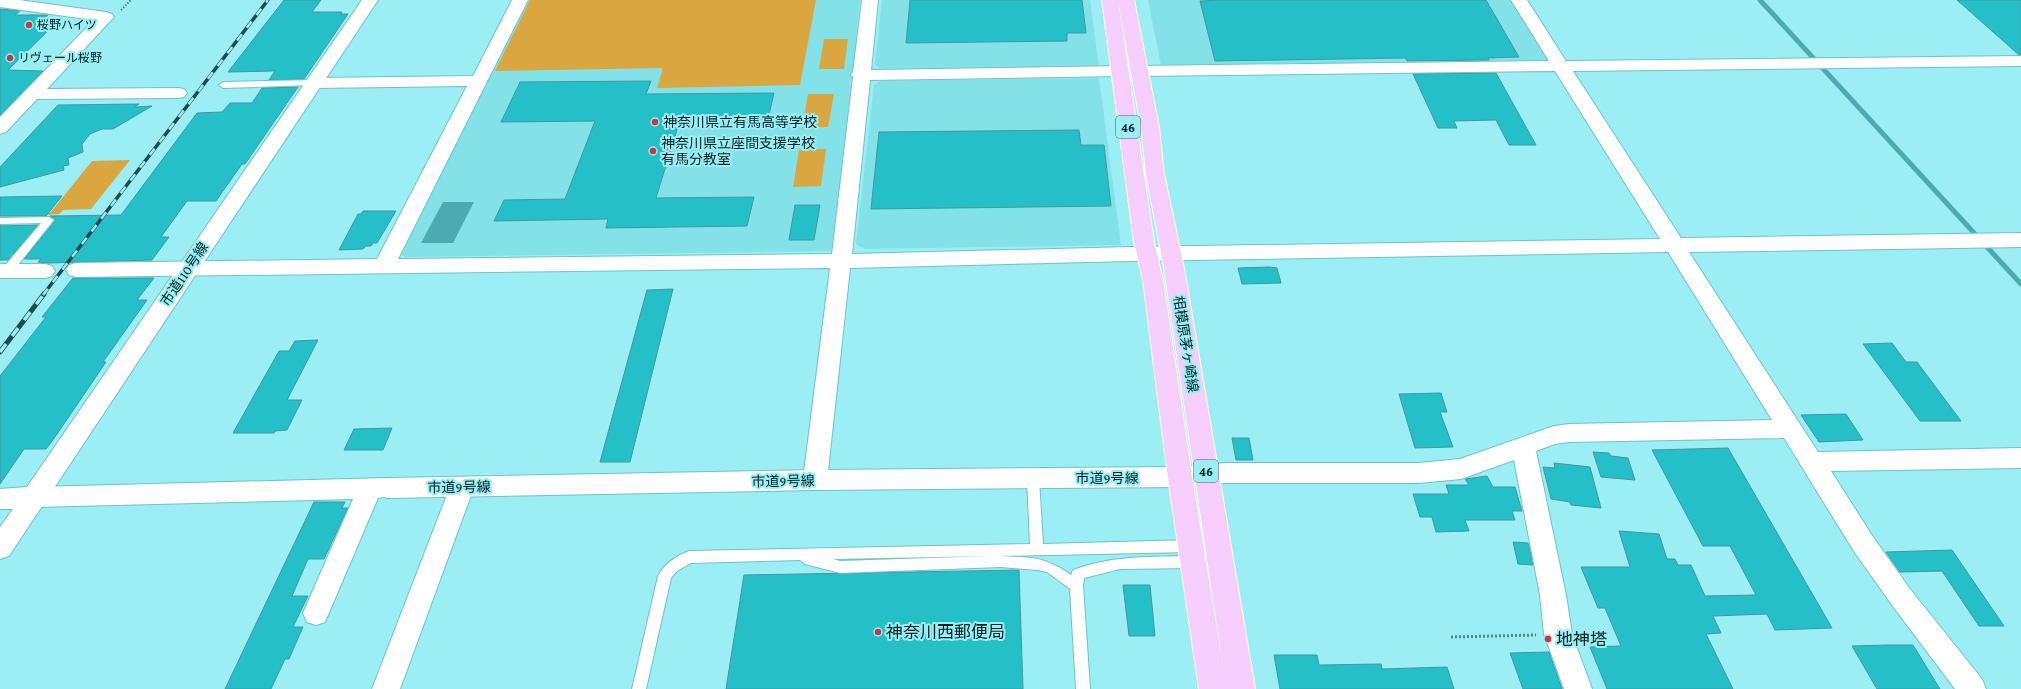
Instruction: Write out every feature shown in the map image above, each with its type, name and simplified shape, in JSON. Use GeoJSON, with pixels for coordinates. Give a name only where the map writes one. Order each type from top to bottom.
{"type":"FeatureCollection","features":[{"type":"Feature","properties":{"kind":"main road","name":"相模原茅ヶ崎線"},"geometry":{"type":"LineString","coordinates":[[1110,0],[1138,71]]}},
{"type":"Feature","properties":{"kind":"main road","name":"相模原茅ヶ崎線"},"geometry":{"type":"LineString","coordinates":[[1126,0],[1138,71],[1150,127],[1155,174],[1159,254],[1207,474],[1241,689]]}},
{"type":"Feature","properties":{"kind":"main road","name":"相模原茅ヶ崎線"},"geometry":{"type":"LineString","coordinates":[[1159,254],[1153,280],[1180,477],[1213,689]]}},
{"type":"Feature","properties":{"kind":"street","name":"市道110号線"},"geometry":{"type":"LineString","coordinates":[[0,548],[370,0]]}},
{"type":"Feature","properties":{"kind":"street"},"geometry":{"type":"LineString","coordinates":[[384,266],[520,0]]}},
{"type":"Feature","properties":{"kind":"street"},"geometry":{"type":"LineString","coordinates":[[815,480],[842,261],[860,74],[870,0]]}},
{"type":"Feature","properties":{"kind":"street"},"geometry":{"type":"LineString","coordinates":[[1519,0],[1812,462],[1888,579],[1972,689]]}},
{"type":"Feature","properties":{"kind":"street"},"geometry":{"type":"LineString","coordinates":[[0,128],[106,17],[1,3]]}},
{"type":"Feature","properties":{"kind":"street"},"geometry":{"type":"LineString","coordinates":[[860,74],[2021,61]]}},
{"type":"Feature","properties":{"kind":"street"},"geometry":{"type":"LineString","coordinates":[[314,83],[478,81]]}},
{"type":"Feature","properties":{"kind":"street"},"geometry":{"type":"LineString","coordinates":[[33,94],[178,93]]}},
{"type":"Feature","properties":{"kind":"street"},"geometry":{"type":"LineString","coordinates":[[76,270],[842,261],[1159,254],[2021,240]]}},
{"type":"Feature","properties":{"kind":"street"},"geometry":{"type":"LineString","coordinates":[[3,271],[45,271]]}},
{"type":"Feature","properties":{"kind":"street","name":"市道9号線"},"geometry":{"type":"LineString","coordinates":[[0,499],[462,487],[815,480],[1033,479],[1180,477],[1207,474],[1419,473],[1461,469],[1554,435],[1791,429]]}},
{"type":"Feature","properties":{"kind":"street"},"geometry":{"type":"LineString","coordinates":[[1524,447],[1553,595],[1558,634],[1578,689]]}},
{"type":"Feature","properties":{"kind":"street"},"geometry":{"type":"LineString","coordinates":[[1812,462],[2021,458]]}},
{"type":"Feature","properties":{"kind":"street"},"geometry":{"type":"LineString","coordinates":[[386,689],[462,487]]}},
{"type":"Feature","properties":{"kind":"street"},"geometry":{"type":"LineString","coordinates":[[316,613],[378,489]]}},
{"type":"Feature","properties":{"kind":"lane"},"geometry":{"type":"LineString","coordinates":[[223,84],[314,83]]}},
{"type":"Feature","properties":{"kind":"lane"},"geometry":{"type":"LineString","coordinates":[[0,221],[50,220],[3,271]]}},
{"type":"Feature","properties":{"kind":"lane"},"geometry":{"type":"LineString","coordinates":[[1033,479],[1037,549]]}},
{"type":"Feature","properties":{"kind":"lane"},"geometry":{"type":"LineString","coordinates":[[639,689],[665,576],[672,567],[689,557],[1037,549],[1192,554]]}},
{"type":"Feature","properties":{"kind":"lane"},"geometry":{"type":"LineString","coordinates":[[952,551],[979,555],[990,560],[1000,562]]}},
{"type":"Feature","properties":{"kind":"lane"},"geometry":{"type":"LineString","coordinates":[[1083,689],[1076,586],[1078,574],[1092,568],[1192,554]]}},
{"type":"Feature","properties":{"kind":"lane"},"geometry":{"type":"LineString","coordinates":[[783,555],[812,559],[840,567],[1021,561],[1051,568],[1076,586]]}},
{"type":"Feature","properties":{"kind":"path"},"geometry":{"type":"LineString","coordinates":[[1451,637],[1558,634]]}},
{"type":"Feature","properties":{"kind":"shaded area","name":"神奈川県立有馬高等学校"},"geometry":{"type":"Polygon","coordinates":[[[525,0],[860,0],[834,245],[829,251],[405,257],[398,253],[525,0]]]}},
{"type":"Feature","properties":{"kind":"shaded area"},"geometry":{"type":"Polygon","coordinates":[[[530,0],[816,0],[800,85],[657,88],[663,68],[495,71],[530,0]]]}},
{"type":"Feature","properties":{"kind":"shaded area"},"geometry":{"type":"Polygon","coordinates":[[[882,0],[1090,0],[1099,67],[882,69],[875,65],[882,0]]]}},
{"type":"Feature","properties":{"kind":"shaded area"},"geometry":{"type":"Polygon","coordinates":[[[1148,0],[1511,0],[1548,60],[1161,65],[1148,0]]]}},
{"type":"Feature","properties":{"kind":"shaded area"},"geometry":{"type":"Polygon","coordinates":[[[824,39],[848,39],[844,69],[819,69],[824,39]]]}},
{"type":"Feature","properties":{"kind":"shaded area"},"geometry":{"type":"Polygon","coordinates":[[[1099,78],[1121,245],[864,249],[856,244],[874,85],[881,81],[1099,78]]]}},
{"type":"Feature","properties":{"kind":"shaded area"},"geometry":{"type":"Polygon","coordinates":[[[808,94],[834,94],[828,127],[802,128],[808,94]]]}},
{"type":"Feature","properties":{"kind":"shaded area"},"geometry":{"type":"Polygon","coordinates":[[[826,149],[821,186],[793,187],[799,150],[826,149]]]}},
{"type":"Feature","properties":{"kind":"shaded area"},"geometry":{"type":"Polygon","coordinates":[[[130,160],[91,209],[63,210],[59,214],[44,215],[51,212],[92,161],[130,160]]]}},
{"type":"Feature","properties":{"kind":"shaded area"},"geometry":{"type":"Polygon","coordinates":[[[443,202],[474,202],[453,243],[421,243],[443,202]]]}},
{"type":"Feature","properties":{"kind":"building"},"geometry":{"type":"Polygon","coordinates":[[[284,0],[321,0],[312,12],[342,12],[341,14],[348,14],[304,79],[269,80],[275,71],[228,72],[284,0]]]}},
{"type":"Feature","properties":{"kind":"building"},"geometry":{"type":"Polygon","coordinates":[[[910,0],[1082,0],[1086,33],[1067,33],[1067,41],[906,43],[910,0]]]}},
{"type":"Feature","properties":{"kind":"building"},"geometry":{"type":"Polygon","coordinates":[[[1486,0],[1519,57],[1488,58],[1489,60],[1407,61],[1406,58],[1215,61],[1200,1],[1486,0]]]}},
{"type":"Feature","properties":{"kind":"building"},"geometry":{"type":"Polygon","coordinates":[[[1957,0],[2021,0],[2021,55],[2019,55],[1957,0]]]}},
{"type":"Feature","properties":{"kind":"building"},"geometry":{"type":"Polygon","coordinates":[[[0,9],[20,11],[15,15],[48,15],[39,23],[56,23],[8,70],[43,71],[0,115],[0,9]]]}},
{"type":"Feature","properties":{"kind":"building"},"geometry":{"type":"Polygon","coordinates":[[[1496,73],[1536,145],[1509,145],[1496,120],[1454,121],[1457,128],[1438,128],[1413,74],[1496,73]]]}},
{"type":"Feature","properties":{"kind":"building"},"geometry":{"type":"Polygon","coordinates":[[[651,81],[646,94],[774,93],[768,119],[680,120],[656,198],[754,197],[747,226],[606,228],[608,219],[494,221],[504,200],[565,199],[595,121],[501,122],[520,82],[651,81]]]}},
{"type":"Feature","properties":{"kind":"building"},"geometry":{"type":"Polygon","coordinates":[[[298,87],[245,164],[242,164],[216,201],[187,201],[161,237],[169,237],[152,260],[48,263],[38,262],[41,259],[24,259],[55,221],[55,219],[50,216],[121,215],[197,113],[222,112],[230,103],[252,103],[262,88],[298,87]]]}},
{"type":"Feature","properties":{"kind":"building"},"geometry":{"type":"Polygon","coordinates":[[[139,104],[134,107],[152,106],[113,129],[102,129],[90,134],[82,144],[83,152],[68,158],[69,165],[63,166],[64,170],[0,187],[0,167],[58,105],[139,104]]]}},
{"type":"Feature","properties":{"kind":"building"},"geometry":{"type":"Polygon","coordinates":[[[1079,130],[1081,145],[1104,145],[1111,206],[871,209],[879,132],[1079,130]]]}},
{"type":"Feature","properties":{"kind":"building"},"geometry":{"type":"Polygon","coordinates":[[[62,196],[46,216],[0,216],[0,197],[62,196]]]}},
{"type":"Feature","properties":{"kind":"building"},"geometry":{"type":"Polygon","coordinates":[[[795,205],[820,205],[814,240],[789,240],[795,205]]]}},
{"type":"Feature","properties":{"kind":"building"},"geometry":{"type":"Polygon","coordinates":[[[363,211],[396,211],[377,243],[373,243],[371,246],[366,246],[363,249],[339,250],[358,214],[361,214],[363,211]]]}},
{"type":"Feature","properties":{"kind":"building"},"geometry":{"type":"Polygon","coordinates":[[[38,225],[8,260],[0,260],[0,226],[38,225]]]}},
{"type":"Feature","properties":{"kind":"building"},"geometry":{"type":"Polygon","coordinates":[[[1238,268],[1277,268],[1281,283],[1242,284],[1238,268]]]}},
{"type":"Feature","properties":{"kind":"building"},"geometry":{"type":"Polygon","coordinates":[[[73,278],[154,278],[137,300],[147,300],[103,362],[106,362],[55,437],[46,449],[24,449],[0,484],[0,376],[46,317],[42,317],[73,278]]]}},
{"type":"Feature","properties":{"kind":"building"},"geometry":{"type":"Polygon","coordinates":[[[673,289],[630,462],[600,462],[647,290],[673,289]]]}},
{"type":"Feature","properties":{"kind":"building"},"geometry":{"type":"Polygon","coordinates":[[[318,340],[287,400],[302,400],[287,430],[275,431],[274,433],[233,433],[279,351],[289,351],[295,341],[318,340]]]}},
{"type":"Feature","properties":{"kind":"building"},"geometry":{"type":"Polygon","coordinates":[[[1892,343],[1906,362],[1917,362],[1961,421],[1920,421],[1863,344],[1892,343]]]}},
{"type":"Feature","properties":{"kind":"building"},"geometry":{"type":"Polygon","coordinates":[[[1441,393],[1447,412],[1440,412],[1453,447],[1415,448],[1399,394],[1441,393]]]}},
{"type":"Feature","properties":{"kind":"building"},"geometry":{"type":"Polygon","coordinates":[[[1846,414],[1863,440],[1819,442],[1801,415],[1846,414]]]}},
{"type":"Feature","properties":{"kind":"building"},"geometry":{"type":"Polygon","coordinates":[[[392,428],[383,450],[344,450],[354,429],[392,428]]]}},
{"type":"Feature","properties":{"kind":"building"},"geometry":{"type":"Polygon","coordinates":[[[1232,438],[1249,438],[1253,460],[1236,460],[1232,438]]]}},
{"type":"Feature","properties":{"kind":"building"},"geometry":{"type":"Polygon","coordinates":[[[1728,448],[1832,628],[1775,630],[1767,614],[1713,616],[1721,633],[1706,634],[1733,689],[1607,689],[1590,647],[1621,646],[1605,608],[1598,608],[1581,567],[1630,567],[1619,531],[1659,534],[1667,559],[1675,559],[1678,565],[1691,565],[1705,596],[1756,595],[1730,546],[1703,546],[1652,450],[1728,448]]]}},
{"type":"Feature","properties":{"kind":"building"},"geometry":{"type":"Polygon","coordinates":[[[1593,452],[1609,453],[1611,456],[1628,458],[1635,480],[1601,477],[1593,452]]]}},
{"type":"Feature","properties":{"kind":"building"},"geometry":{"type":"Polygon","coordinates":[[[1554,463],[1590,467],[1601,508],[1571,505],[1570,502],[1551,499],[1543,467],[1555,468],[1554,463]]]}},
{"type":"Feature","properties":{"kind":"building"},"geometry":{"type":"Polygon","coordinates":[[[1487,476],[1493,487],[1515,487],[1522,511],[1512,511],[1515,520],[1465,520],[1469,531],[1436,532],[1432,517],[1420,517],[1413,494],[1449,494],[1446,485],[1469,485],[1465,479],[1487,476]]]}},
{"type":"Feature","properties":{"kind":"building"},"geometry":{"type":"Polygon","coordinates":[[[314,502],[345,502],[342,508],[348,508],[324,559],[308,559],[292,596],[308,596],[293,627],[303,627],[289,659],[285,659],[271,689],[225,689],[314,502]]]}},
{"type":"Feature","properties":{"kind":"building"},"geometry":{"type":"Polygon","coordinates":[[[1513,542],[1528,543],[1533,565],[1518,564],[1513,542]]]}},
{"type":"Feature","properties":{"kind":"building"},"geometry":{"type":"Polygon","coordinates":[[[1952,550],[2004,626],[1979,626],[1942,571],[1900,572],[1886,552],[1952,550]]]}},
{"type":"Feature","properties":{"kind":"building","name":"神奈川西郵便局"},"geometry":{"type":"Polygon","coordinates":[[[1019,570],[1023,689],[726,689],[744,575],[1019,570]]]}},
{"type":"Feature","properties":{"kind":"building"},"geometry":{"type":"Polygon","coordinates":[[[1123,585],[1150,585],[1155,636],[1129,636],[1123,585]]]}},
{"type":"Feature","properties":{"kind":"building"},"geometry":{"type":"Polygon","coordinates":[[[1913,645],[1940,689],[1877,689],[1852,646],[1913,645]]]}},
{"type":"Feature","properties":{"kind":"building"},"geometry":{"type":"Polygon","coordinates":[[[1549,652],[1562,689],[1523,689],[1510,653],[1549,652]]]}},
{"type":"Feature","properties":{"kind":"building"},"geometry":{"type":"Polygon","coordinates":[[[1274,655],[1317,655],[1319,665],[1381,664],[1382,669],[1447,667],[1454,689],[1280,689],[1274,655]]]}},
{"type":"Feature","properties":{"kind":"waterway"},"geometry":{"type":"LineString","coordinates":[[1760,0],[2021,284]]}},
{"type":"Feature","properties":{"kind":"railway"},"geometry":{"type":"LineString","coordinates":[[43,295],[268,0]]}},
{"type":"Feature","properties":{"kind":"railway"},"geometry":{"type":"LineString","coordinates":[[0,352],[44,294]]}},
{"type":"Feature","properties":{"kind":"place","name":"桜野ハイツ"},"geometry":{"type":"Point","coordinates":[29,25]}},
{"type":"Feature","properties":{"kind":"place","name":"リヴェール桜野"},"geometry":{"type":"Point","coordinates":[10,58]}},
{"type":"Feature","properties":{"kind":"place","name":"神奈川県立有馬高等学校"},"geometry":{"type":"Point","coordinates":[655,122]}},
{"type":"Feature","properties":{"kind":"place","name":"神奈川県立座間支援学校 有馬分教室"},"geometry":{"type":"Point","coordinates":[653,151]}},
{"type":"Feature","properties":{"kind":"place","name":"神奈川西郵便局"},"geometry":{"type":"Point","coordinates":[878,632]}},
{"type":"Feature","properties":{"kind":"place","name":"地神塔"},"geometry":{"type":"Point","coordinates":[1548,639]}}]}
